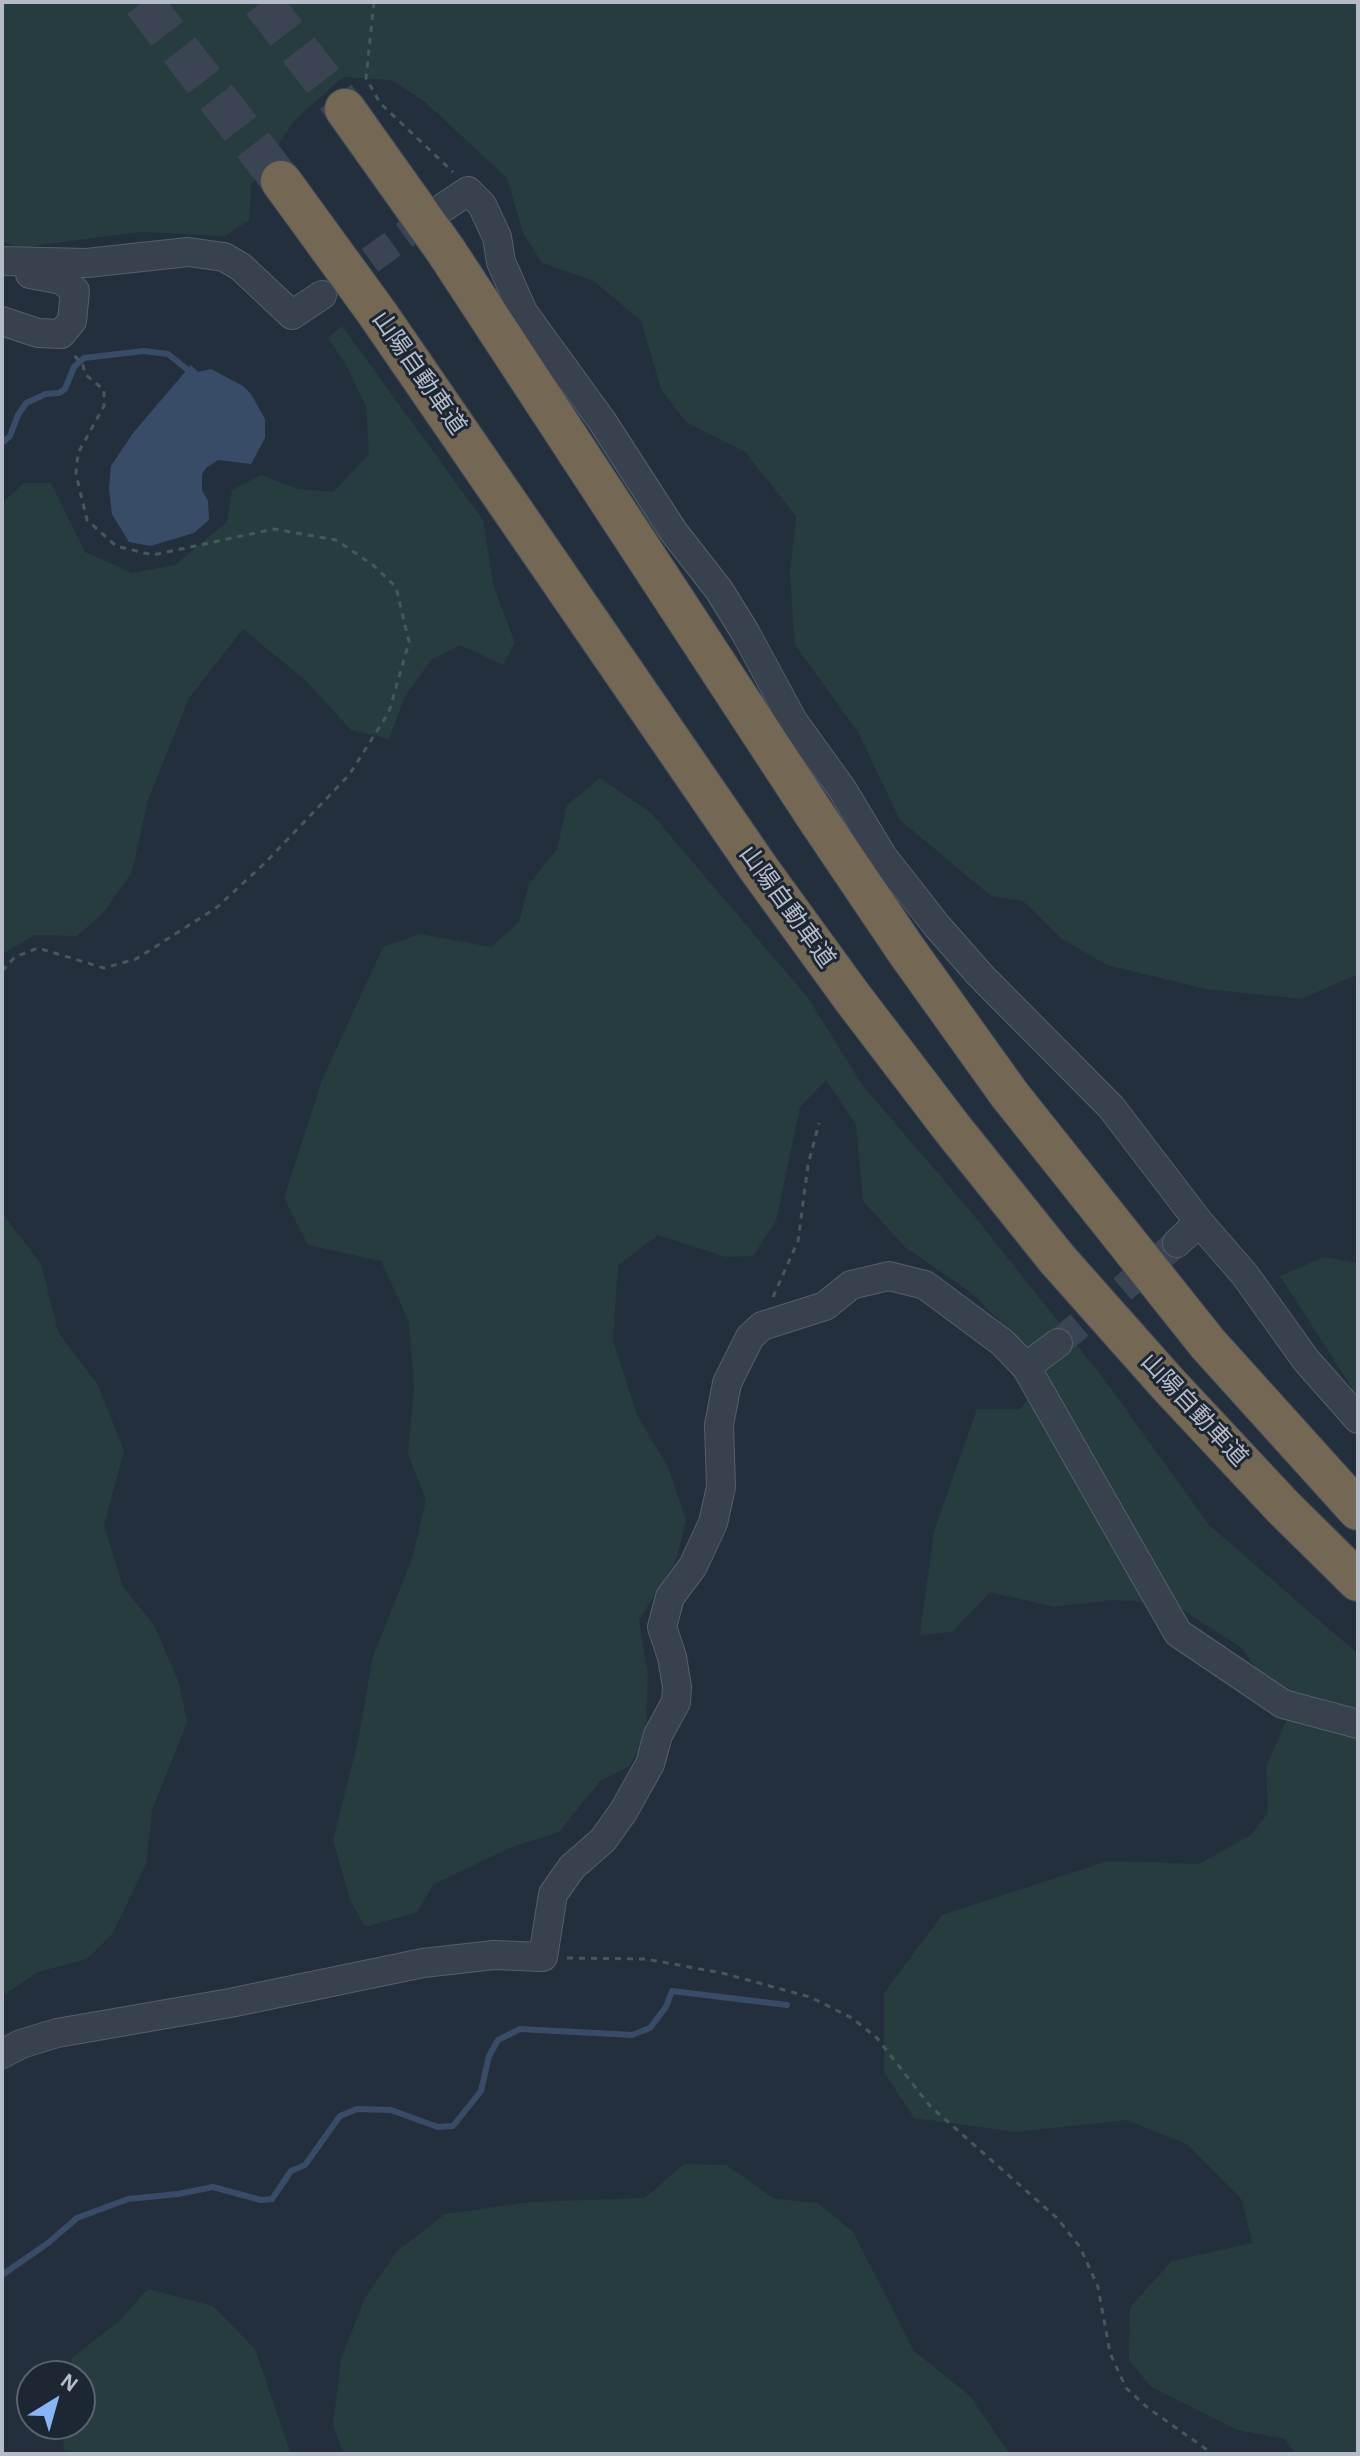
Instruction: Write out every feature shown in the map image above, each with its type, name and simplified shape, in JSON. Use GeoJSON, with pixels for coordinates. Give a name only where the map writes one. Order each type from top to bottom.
{"type":"FeatureCollection","features":[{"type":"Feature","properties":{"kind":"highway"},"geometry":{"type":"LineString","coordinates":[[345,109],[446,251],[856,877],[1009,1094],[1208,1344],[1358,1510]]}},
{"type":"Feature","properties":{"kind":"highway","name":"山陽自動車道"},"geometry":{"type":"LineString","coordinates":[[281,181],[377,313],[768,882],[943,1116],[1057,1259],[1168,1384],[1283,1507],[1358,1581]]}},
{"type":"Feature","properties":{"kind":"street"},"geometry":{"type":"LineString","coordinates":[[444,207],[468,191],[482,205],[497,237],[501,262],[523,312],[602,421],[673,531],[719,590],[793,721],[842,789],[883,857],[980,975],[1111,1107],[1199,1222],[1245,1275],[1306,1360],[1358,1419]]}},
{"type":"Feature","properties":{"kind":"street"},"geometry":{"type":"LineString","coordinates":[[2,261],[87,263],[188,252],[224,257],[241,267],[292,315],[322,295]]}},
{"type":"Feature","properties":{"kind":"street"},"geometry":{"type":"LineString","coordinates":[[2,268],[62,280],[75,291],[72,321],[61,334],[38,333],[2,321]]}},
{"type":"Feature","properties":{"kind":"street"},"geometry":{"type":"LineString","coordinates":[[1177,1243],[1199,1222]]}},
{"type":"Feature","properties":{"kind":"street"},"geometry":{"type":"LineString","coordinates":[[2,2054],[21,2044],[57,2033],[216,2006],[423,1963],[494,1955],[543,1957],[553,1894],[572,1867],[603,1840],[623,1812],[650,1764],[658,1735],[676,1702],[672,1657],[662,1627],[670,1597],[693,1566],[713,1523],[721,1487],[719,1425],[727,1383],[750,1337],[762,1326],[825,1306],[851,1285],[889,1276],[925,1285],[1003,1343],[1026,1367],[1178,1633],[1283,1704],[1358,1724]]}},
{"type":"Feature","properties":{"kind":"street"},"geometry":{"type":"LineString","coordinates":[[1026,1367],[1058,1343]]}},
{"type":"Feature","properties":{"kind":"path"},"geometry":{"type":"LineString","coordinates":[[374,2],[366,78],[380,103],[441,159],[468,191]]}},
{"type":"Feature","properties":{"kind":"path"},"geometry":{"type":"LineString","coordinates":[[2,971],[15,957],[38,948],[104,968],[136,959],[216,908],[265,863],[349,775],[389,712],[409,642],[396,587],[373,565],[336,540],[274,529],[153,555],[116,546],[87,520],[76,474],[78,453],[104,406],[104,390],[85,374],[83,365],[74,355]]}},
{"type":"Feature","properties":{"kind":"path"},"geometry":{"type":"LineString","coordinates":[[762,1326],[798,1241],[808,1165],[819,1123]]}},
{"type":"Feature","properties":{"kind":"path"},"geometry":{"type":"LineString","coordinates":[[543,1957],[646,1959],[722,1973],[810,1997],[852,2018],[877,2038],[930,2106],[1057,2218],[1080,2247],[1098,2287],[1110,2353],[1126,2388],[1148,2408],[1213,2454]]}},
{"type":"Feature","properties":{"kind":"green space"},"geometry":{"type":"Polygon","coordinates":[[[2,2],[1358,2],[1358,974],[1301,999],[1205,989],[1107,965],[1062,939],[1023,901],[991,896],[900,820],[858,732],[795,645],[790,573],[796,516],[745,452],[686,422],[661,389],[641,321],[594,281],[542,263],[523,233],[507,178],[425,102],[391,80],[343,77],[294,121],[251,185],[249,220],[225,236],[140,232],[18,248],[2,241],[2,2]]]}},
{"type":"Feature","properties":{"kind":"green space"},"geometry":{"type":"Polygon","coordinates":[[[342,326],[483,520],[494,587],[515,643],[503,665],[460,645],[431,660],[405,696],[389,739],[351,730],[305,680],[243,629],[189,698],[148,800],[132,872],[104,912],[77,936],[35,935],[2,954],[2,503],[24,483],[51,483],[85,552],[132,573],[175,565],[227,522],[232,490],[261,475],[298,489],[333,492],[369,454],[366,406],[345,363],[328,338],[342,326]]]}},
{"type":"Feature","properties":{"kind":"green space"},"geometry":{"type":"Polygon","coordinates":[[[600,778],[651,813],[808,998],[863,1086],[967,1207],[1104,1379],[1209,1525],[1358,1654],[1358,2454],[1296,2454],[1285,2439],[1238,2430],[1150,2386],[1129,2360],[1130,2307],[1172,2261],[1252,2243],[1242,2200],[1187,2144],[1127,2120],[1016,2132],[914,2118],[884,2072],[884,1993],[942,1915],[1108,1861],[1199,1864],[1251,1835],[1268,1813],[1266,1767],[1288,1717],[1242,1648],[1172,1603],[1112,1600],[1054,1607],[990,1592],[952,1632],[920,1635],[934,1531],[977,1409],[1020,1409],[1045,1378],[1013,1334],[970,1292],[905,1247],[863,1201],[856,1125],[826,1080],[800,1107],[776,1221],[753,1256],[726,1257],[658,1235],[618,1265],[613,1340],[637,1415],[668,1467],[686,1520],[676,1560],[639,1620],[648,1676],[645,1738],[629,1767],[601,1780],[559,1832],[512,1847],[434,1884],[417,1912],[365,1927],[350,1900],[333,1840],[358,1741],[373,1656],[412,1559],[426,1500],[408,1454],[414,1387],[409,1322],[381,1261],[308,1245],[284,1198],[322,1080],[383,947],[420,934],[491,947],[519,922],[529,884],[557,849],[567,805],[600,778]]]}},
{"type":"Feature","properties":{"kind":"green space"},"geometry":{"type":"Polygon","coordinates":[[[2,1213],[41,1264],[58,1332],[98,1385],[124,1451],[104,1525],[123,1587],[154,1625],[179,1683],[187,1723],[152,1810],[146,1864],[113,1933],[87,1959],[38,1972],[2,1996],[2,1213]]]}},
{"type":"Feature","properties":{"kind":"green space"},"geometry":{"type":"Polygon","coordinates":[[[1324,1257],[1358,1263],[1358,1397],[1280,1276],[1324,1257]]]}},
{"type":"Feature","properties":{"kind":"green space"},"geometry":{"type":"Polygon","coordinates":[[[684,2164],[726,2165],[775,2199],[818,2203],[853,2232],[914,2351],[969,2395],[1010,2454],[344,2454],[333,2425],[341,2359],[365,2298],[397,2251],[445,2214],[531,2202],[645,2198],[684,2164]]]}},
{"type":"Feature","properties":{"kind":"green space"},"geometry":{"type":"Polygon","coordinates":[[[148,2289],[213,2306],[255,2349],[291,2454],[81,2454],[64,2450],[63,2440],[96,2440],[96,2360],[72,2358],[118,2322],[148,2289]]]}},
{"type":"Feature","properties":{"kind":"water"},"geometry":{"type":"Polygon","coordinates":[[[191,365],[198,372],[211,369],[243,386],[265,419],[265,438],[251,464],[218,460],[206,468],[202,474],[202,490],[208,501],[209,520],[194,533],[150,546],[129,542],[112,514],[109,489],[111,466],[133,433],[191,365]]]}},
{"type":"Feature","properties":{"kind":"waterway"},"geometry":{"type":"LineString","coordinates":[[2,443],[10,436],[26,403],[65,389],[74,367],[84,358],[144,351],[168,354],[193,374]]}},
{"type":"Feature","properties":{"kind":"waterway"},"geometry":{"type":"LineString","coordinates":[[2,2275],[77,2218],[128,2199],[213,2187],[261,2200],[272,2199],[291,2171],[305,2165],[340,2116],[357,2109],[391,2110],[438,2127],[453,2126],[481,2091],[489,2056],[498,2040],[520,2029],[632,2035],[650,2028],[666,2007],[672,1991],[787,2005]]}},
{"type":"Feature","properties":{"kind":"tunnel"},"geometry":{"type":"LineString","coordinates":[[143,2],[281,181]]}},
{"type":"Feature","properties":{"kind":"tunnel"},"geometry":{"type":"LineString","coordinates":[[262,2],[345,109]]}},
{"type":"Feature","properties":{"kind":"tunnel"},"geometry":{"type":"LineString","coordinates":[[336,285],[438,211]]}},
{"type":"Feature","properties":{"kind":"tunnel"},"geometry":{"type":"LineString","coordinates":[[1058,1343],[1177,1243]]}}]}
